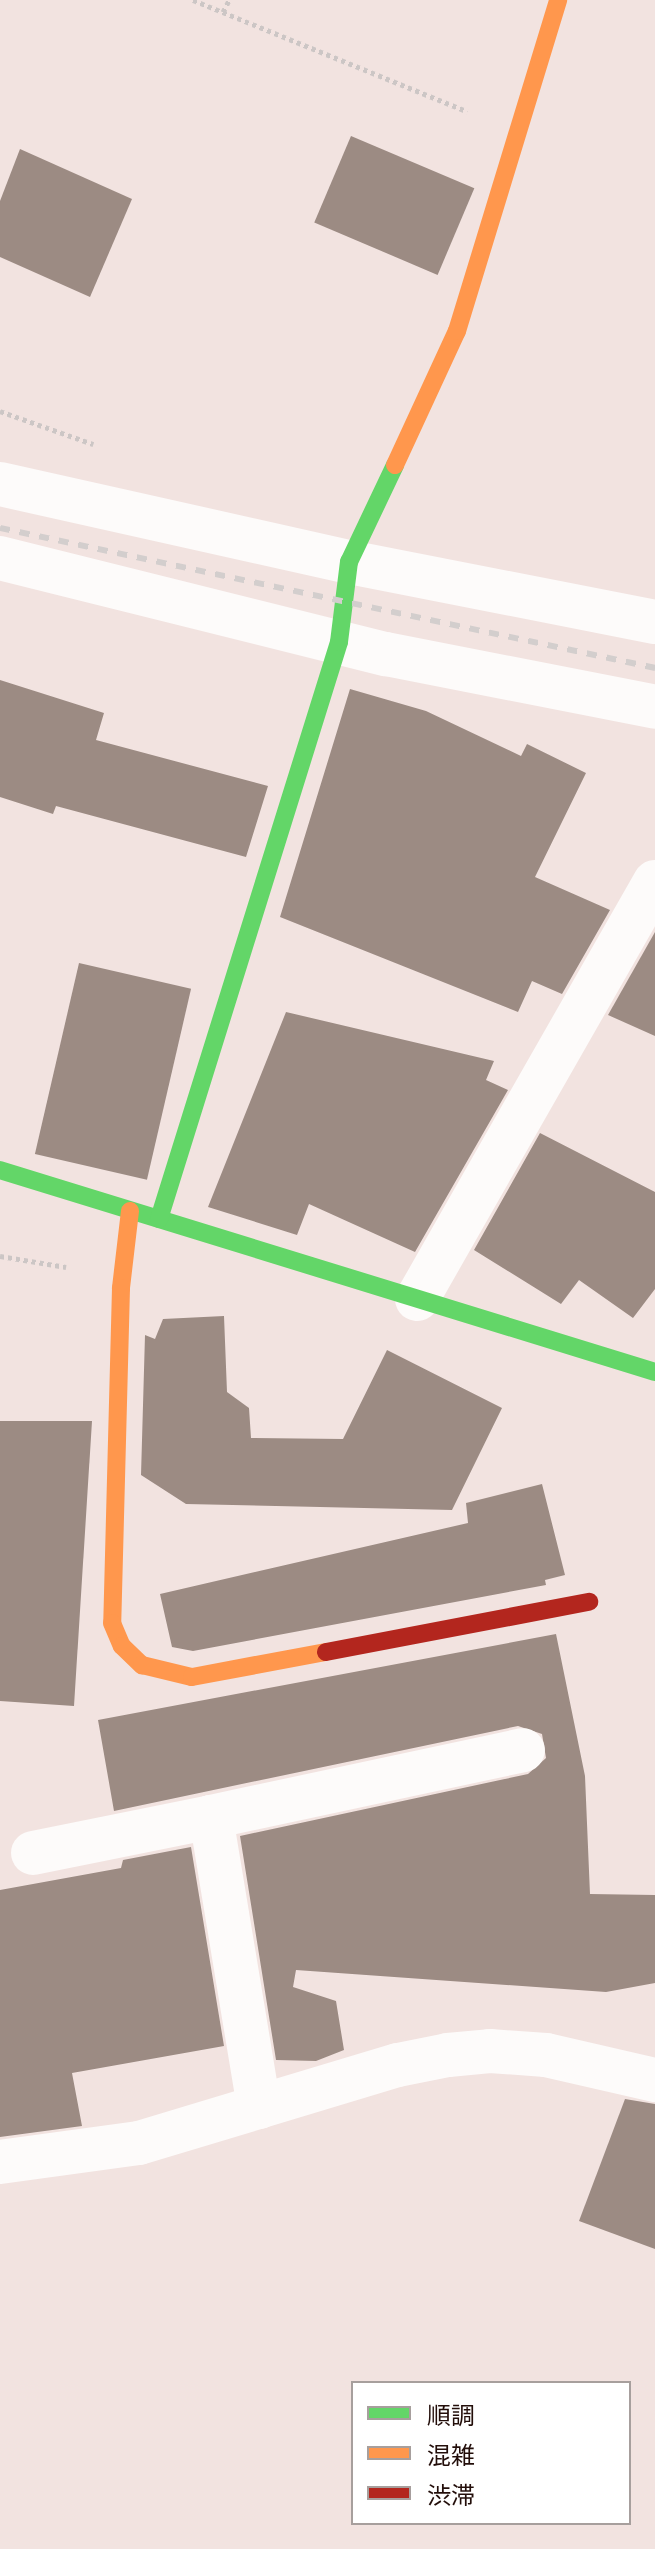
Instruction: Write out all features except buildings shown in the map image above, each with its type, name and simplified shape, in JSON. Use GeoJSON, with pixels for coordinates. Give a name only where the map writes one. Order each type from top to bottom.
{"type":"FeatureCollection","features":[{"type":"Feature","properties":{"kind":"street"},"geometry":{"type":"LineString","coordinates":[[159,1219],[339,642],[349,562],[457,331],[558,0]]}},
{"type":"Feature","properties":{"kind":"street"},"geometry":{"type":"LineString","coordinates":[[0,484],[349,562],[655,622]]}},
{"type":"Feature","properties":{"kind":"street"},"geometry":{"type":"LineString","coordinates":[[0,558],[339,642],[655,707]]}},
{"type":"Feature","properties":{"kind":"street"},"geometry":{"type":"LineString","coordinates":[[417,1299],[655,882]]}},
{"type":"Feature","properties":{"kind":"street"},"geometry":{"type":"LineString","coordinates":[[0,1170],[417,1299],[651,1363]]}},
{"type":"Feature","properties":{"kind":"street"},"geometry":{"type":"LineString","coordinates":[[130,1211],[122,1279],[112,1623],[122,1646],[142,1665],[192,1677],[589,1602]]}},
{"type":"Feature","properties":{"kind":"street"},"geometry":{"type":"LineString","coordinates":[[33,1853],[523,1750]]}},
{"type":"Feature","properties":{"kind":"street"},"geometry":{"type":"LineString","coordinates":[[211,1817],[259,2107]]}},
{"type":"Feature","properties":{"kind":"street"},"geometry":{"type":"LineString","coordinates":[[0,2162],[139,2143],[398,2065],[490,2051],[546,2055],[655,2080]]}},
{"type":"Feature","properties":{"kind":"path"},"geometry":{"type":"LineString","coordinates":[[193,0],[516,131]]}},
{"type":"Feature","properties":{"kind":"path"},"geometry":{"type":"LineString","coordinates":[[223,12],[229,0]]}},
{"type":"Feature","properties":{"kind":"path"},"geometry":{"type":"LineString","coordinates":[[0,1256],[122,1279]]}},
{"type":"Feature","properties":{"kind":"railway"},"geometry":{"type":"LineString","coordinates":[[0,528],[655,668]]}},
{"type":"Feature","properties":{"kind":"traffic: fast"},"geometry":{"type":"LineString","coordinates":[[159,1219],[339,642],[349,562],[395,465]]}},
{"type":"Feature","properties":{"kind":"traffic: fast"},"geometry":{"type":"LineString","coordinates":[[0,1170],[655,1372]]}},
{"type":"Feature","properties":{"kind":"traffic: slow"},"geometry":{"type":"LineString","coordinates":[[395,465],[457,331],[558,0]]}},
{"type":"Feature","properties":{"kind":"traffic: slow"},"geometry":{"type":"LineString","coordinates":[[130,1211],[121,1288],[112,1623],[122,1646],[142,1665],[192,1677],[326,1652]]}},
{"type":"Feature","properties":{"kind":"traffic: jam"},"geometry":{"type":"LineString","coordinates":[[326,1652],[589,1602]]}}]}
